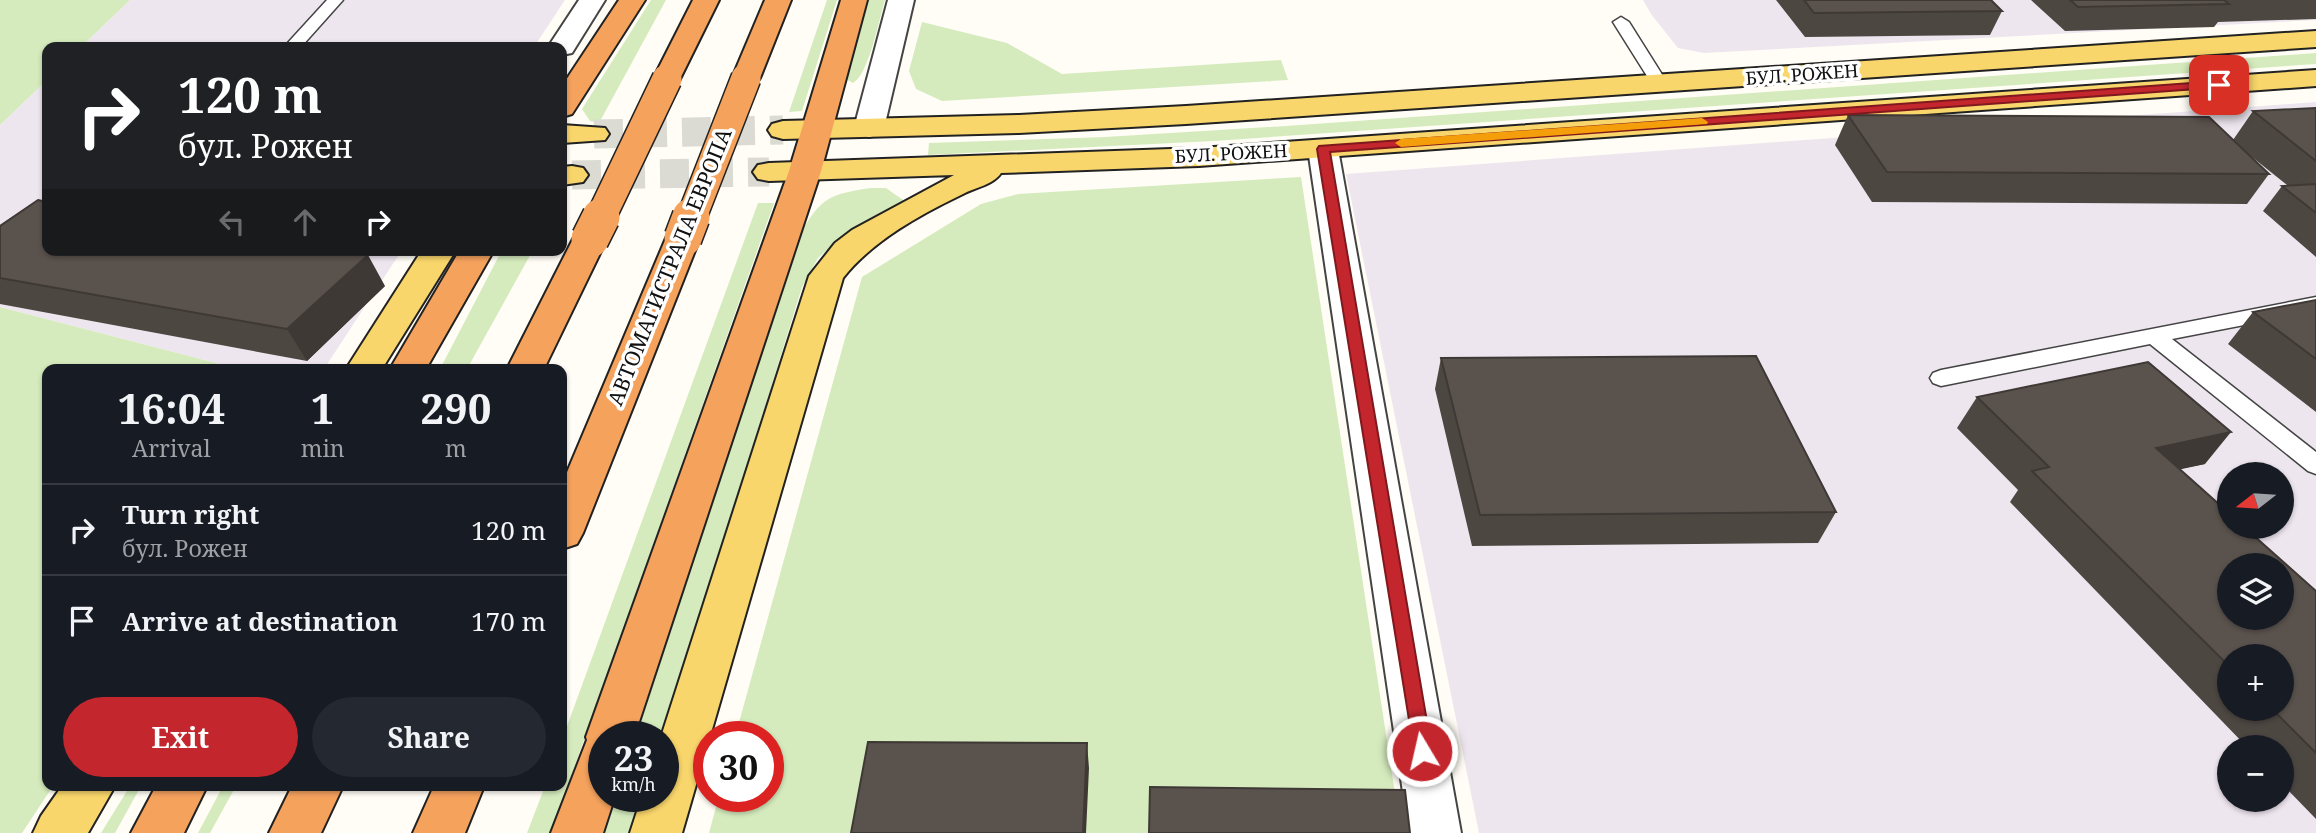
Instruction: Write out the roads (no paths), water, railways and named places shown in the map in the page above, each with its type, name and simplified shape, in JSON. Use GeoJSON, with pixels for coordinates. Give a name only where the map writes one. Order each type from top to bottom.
{"type":"FeatureCollection","features":[{"type":"Feature","properties":{"kind":"highway"},"geometry":{"type":"LineString","coordinates":[[567,100],[632,0]]}},
{"type":"Feature","properties":{"kind":"highway"},"geometry":{"type":"LineString","coordinates":[[528,364],[706,0]]}},
{"type":"Feature","properties":{"kind":"highway","name":"АВТОМАГИСТРАЛА ЕВРОПА"},"geometry":{"type":"LineString","coordinates":[[567,521],[778,0]]}},
{"type":"Feature","properties":{"kind":"highway"},"geometry":{"type":"LineString","coordinates":[[615,721],[787,172],[801,130],[854,0]]}},
{"type":"Feature","properties":{"kind":"highway"},"geometry":{"type":"LineString","coordinates":[[411,364],[474,256]]}},
{"type":"Feature","properties":{"kind":"highway"},"geometry":{"type":"LineString","coordinates":[[157,833],[179,791]]}},
{"type":"Feature","properties":{"kind":"highway"},"geometry":{"type":"LineString","coordinates":[[295,833],[316,791]]}},
{"type":"Feature","properties":{"kind":"highway"},"geometry":{"type":"LineString","coordinates":[[439,833],[457,791]]}},
{"type":"Feature","properties":{"kind":"highway"},"geometry":{"type":"LineString","coordinates":[[577,833],[588,802]]}},
{"type":"Feature","properties":{"kind":"main road","name":"БУЛ. РОЖЕН"},"geometry":{"type":"LineString","coordinates":[[801,130],[1186,115],[2316,39]]}},
{"type":"Feature","properties":{"kind":"main road","name":"БУЛ. РОЖЕН"},"geometry":{"type":"LineString","coordinates":[[787,172],[1010,165],[1324,149],[2316,78]]}},
{"type":"Feature","properties":{"kind":"main road"},"geometry":{"type":"LineString","coordinates":[[858,170],[869,128]]}},
{"type":"Feature","properties":{"kind":"main road"},"geometry":{"type":"LineString","coordinates":[[567,134],[594,134]]}},
{"type":"Feature","properties":{"kind":"main road"},"geometry":{"type":"LineString","coordinates":[[656,833],[826,276],[847,250],[864,237],[952,187],[1010,165]]}},
{"type":"Feature","properties":{"kind":"main road"},"geometry":{"type":"LineString","coordinates":[[367,364],[435,256]]}},
{"type":"Feature","properties":{"kind":"main road"},"geometry":{"type":"LineString","coordinates":[[59,833],[87,791]]}},
{"type":"Feature","properties":{"kind":"street"},"geometry":{"type":"LineString","coordinates":[[565,42],[592,0]]}},
{"type":"Feature","properties":{"kind":"street"},"geometry":{"type":"LineString","coordinates":[[869,128],[901,0]]}},
{"type":"Feature","properties":{"kind":"street"},"geometry":{"type":"LineString","coordinates":[[1324,149],[1436,833]]}},
{"type":"Feature","properties":{"kind":"lane"},"geometry":{"type":"LineString","coordinates":[[297,42],[335,0]]}},
{"type":"Feature","properties":{"kind":"lane"},"geometry":{"type":"LineString","coordinates":[[1621,22],[1660,85]]}},
{"type":"Feature","properties":{"kind":"lane"},"geometry":{"type":"LineString","coordinates":[[1941,378],[2316,304]]}},
{"type":"Feature","properties":{"kind":"lane"},"geometry":{"type":"LineString","coordinates":[[2153,335],[2316,465]]}},
{"type":"Feature","properties":{"kind":"tunnel"},"geometry":{"type":"LineString","coordinates":[[594,134],[783,130]]}},
{"type":"Feature","properties":{"kind":"tunnel"},"geometry":{"type":"LineString","coordinates":[[572,175],[769,172]]}}]}
